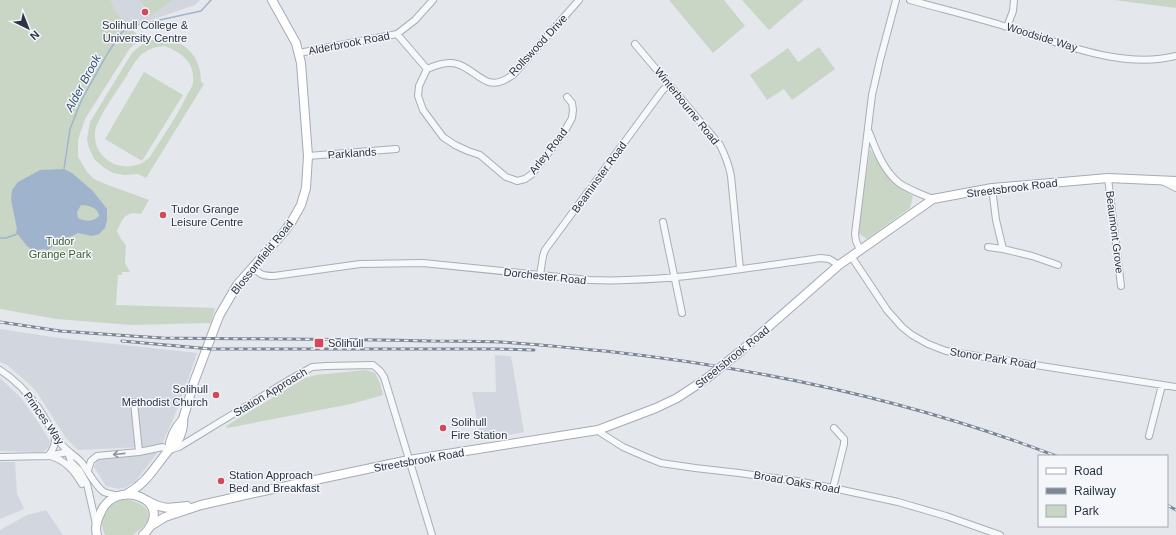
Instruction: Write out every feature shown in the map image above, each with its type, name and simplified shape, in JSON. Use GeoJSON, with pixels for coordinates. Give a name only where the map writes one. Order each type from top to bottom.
{"type":"FeatureCollection","features":[{"type":"Feature","properties":{"kind":"main road","name":"Blossomfield Road"},"geometry":{"type":"LineString","coordinates":[[96,532],[99,514],[107,501],[139,486],[169,450],[177,443],[184,424],[183,419],[194,382],[216,322],[238,285],[292,221],[298,210],[306,188],[308,156],[301,63],[296,43],[272,0]]}},
{"type":"Feature","properties":{"kind":"main road","name":"Streetsbrook Road"},"geometry":{"type":"LineString","coordinates":[[143,535],[152,525],[165,517],[201,505],[409,460],[598,430],[656,408],[677,398],[706,380],[839,265],[933,198],[992,188],[1108,178],[1176,181]]}},
{"type":"Feature","properties":{"kind":"main road"},"geometry":{"type":"LineString","coordinates":[[147,478],[144,488],[147,500],[154,512],[152,525]]}},
{"type":"Feature","properties":{"kind":"main road","name":"Streetsbrook Road"},"geometry":{"type":"LineString","coordinates":[[122,495],[135,495],[165,508],[201,505]]}},
{"type":"Feature","properties":{"kind":"street","name":"Alderbrook Road"},"geometry":{"type":"LineString","coordinates":[[299,53],[397,34],[415,20],[433,0]]}},
{"type":"Feature","properties":{"kind":"street","name":"Rollswood Drive"},"geometry":{"type":"LineString","coordinates":[[427,69],[450,63],[468,69],[489,83],[494,84],[502,81],[513,75],[579,0]]}},
{"type":"Feature","properties":{"kind":"street"},"geometry":{"type":"LineString","coordinates":[[860,250],[854,234],[872,94],[896,0]]}},
{"type":"Feature","properties":{"kind":"street","name":"Woodside Way"},"geometry":{"type":"LineString","coordinates":[[910,0],[1068,46],[1112,57],[1132,60],[1149,60],[1176,56]]}},
{"type":"Feature","properties":{"kind":"street"},"geometry":{"type":"LineString","coordinates":[[1007,27],[1013,11],[1014,0]]}},
{"type":"Feature","properties":{"kind":"street"},"geometry":{"type":"LineString","coordinates":[[397,34],[427,69]]}},
{"type":"Feature","properties":{"kind":"street","name":"Winterbourne Road"},"geometry":{"type":"LineString","coordinates":[[635,44],[720,145],[728,163],[731,176],[740,269]]}},
{"type":"Feature","properties":{"kind":"street","name":"Arley Road"},"geometry":{"type":"LineString","coordinates":[[427,69],[419,86],[418,96],[423,110],[443,137],[455,145],[480,155],[506,177],[512,180],[525,179],[532,174],[563,134],[572,118],[574,110],[572,103],[567,97]]}},
{"type":"Feature","properties":{"kind":"street","name":"Beaminster Road"},"geometry":{"type":"LineString","coordinates":[[540,275],[545,250],[662,91],[669,84]]}},
{"type":"Feature","properties":{"kind":"street"},"geometry":{"type":"LineString","coordinates":[[868,131],[881,161],[893,178],[914,192],[933,198]]}},
{"type":"Feature","properties":{"kind":"street","name":"Parklands"},"geometry":{"type":"LineString","coordinates":[[308,156],[396,150]]}},
{"type":"Feature","properties":{"kind":"street","name":"Beaumont Grove"},"geometry":{"type":"LineString","coordinates":[[1108,178],[1121,286]]}},
{"type":"Feature","properties":{"kind":"street","name":"Streetsbrook Road"},"geometry":{"type":"LineString","coordinates":[[1161,180],[1176,188]]}},
{"type":"Feature","properties":{"kind":"street"},"geometry":{"type":"LineString","coordinates":[[992,188],[996,220],[1003,249]]}},
{"type":"Feature","properties":{"kind":"street"},"geometry":{"type":"LineString","coordinates":[[663,222],[682,313]]}},
{"type":"Feature","properties":{"kind":"street"},"geometry":{"type":"LineString","coordinates":[[988,247],[1003,249],[1058,265]]}},
{"type":"Feature","properties":{"kind":"street"},"geometry":{"type":"LineString","coordinates":[[1050,262],[1053,254]]}},
{"type":"Feature","properties":{"kind":"street","name":"Stonor Park Road"},"geometry":{"type":"LineString","coordinates":[[851,256],[887,310],[898,323],[912,335],[928,344],[946,351],[1176,387]]}},
{"type":"Feature","properties":{"kind":"street","name":"Dorchester Road"},"geometry":{"type":"LineString","coordinates":[[253,267],[260,274],[274,276],[360,264],[422,263],[590,280],[614,281],[674,278],[821,258],[829,259],[839,265]]}},
{"type":"Feature","properties":{"kind":"street","name":"Station Approach"},"geometry":{"type":"LineString","coordinates":[[169,450],[183,445],[312,367],[373,365],[384,377],[432,535]]}},
{"type":"Feature","properties":{"kind":"street","name":"Princes Way"},"geometry":{"type":"LineString","coordinates":[[0,370],[20,385],[37,406],[55,436],[68,452],[71,462],[79,470],[87,484],[96,532]]}},
{"type":"Feature","properties":{"kind":"street"},"geometry":{"type":"LineString","coordinates":[[1149,436],[1162,385]]}},
{"type":"Feature","properties":{"kind":"street"},"geometry":{"type":"LineString","coordinates":[[134,402],[139,452]]}},
{"type":"Feature","properties":{"kind":"street"},"geometry":{"type":"LineString","coordinates":[[833,488],[844,444],[844,439],[834,428]]}},
{"type":"Feature","properties":{"kind":"street","name":"Broad Oaks Road"},"geometry":{"type":"LineString","coordinates":[[598,430],[623,447],[661,463],[789,480],[833,488],[898,502],[946,516],[1000,535]]}},
{"type":"Feature","properties":{"kind":"street"},"geometry":{"type":"LineString","coordinates":[[48,456],[55,445],[55,436]]}},
{"type":"Feature","properties":{"kind":"street"},"geometry":{"type":"LineString","coordinates":[[88,470],[91,461],[97,456],[139,452],[163,447],[169,450]]}},
{"type":"Feature","properties":{"kind":"street"},"geometry":{"type":"LineString","coordinates":[[0,457],[48,456],[68,452]]}},
{"type":"Feature","properties":{"kind":"street","name":"Princes Way"},"geometry":{"type":"LineString","coordinates":[[68,452],[77,456],[102,490],[107,493],[122,495]]}},
{"type":"Feature","properties":{"kind":"street"},"geometry":{"type":"LineString","coordinates":[[48,456],[64,461],[71,467],[79,478],[90,499]]}},
{"type":"Feature","properties":{"kind":"shaded area","name":"Solihull College & University Centre"},"geometry":{"type":"Polygon","coordinates":[[[111,0],[200,0],[195,5],[129,26],[115,11],[111,0]]]}},
{"type":"Feature","properties":{"kind":"shaded area"},"geometry":{"type":"Polygon","coordinates":[[[0,329],[59,338],[197,353],[186,386],[162,444],[142,447],[78,450],[66,438],[36,391],[7,365],[0,362],[0,329]]]}},
{"type":"Feature","properties":{"kind":"shaded area"},"geometry":{"type":"Polygon","coordinates":[[[495,355],[511,356],[524,432],[481,441],[472,392],[496,392],[495,355]]]}},
{"type":"Feature","properties":{"kind":"shaded area"},"geometry":{"type":"Polygon","coordinates":[[[0,378],[21,398],[50,441],[49,447],[43,452],[0,451],[0,378]]]}},
{"type":"Feature","properties":{"kind":"shaded area"},"geometry":{"type":"Polygon","coordinates":[[[158,452],[135,482],[119,489],[106,486],[94,467],[97,460],[158,452]]]}},
{"type":"Feature","properties":{"kind":"shaded area"},"geometry":{"type":"Polygon","coordinates":[[[0,462],[15,462],[17,493],[24,509],[0,519],[0,462]]]}},
{"type":"Feature","properties":{"kind":"shaded area"},"geometry":{"type":"Polygon","coordinates":[[[46,510],[63,535],[0,535],[0,530],[27,515],[46,510]]]}},
{"type":"Feature","properties":{"kind":"green space","name":"Tudor Grange Park"},"geometry":{"type":"Polygon","coordinates":[[[0,0],[111,0],[115,11],[141,39],[130,48],[85,119],[78,140],[78,157],[87,172],[94,179],[149,200],[141,214],[136,213],[125,216],[117,231],[126,245],[125,263],[130,272],[122,272],[122,275],[118,275],[116,305],[215,308],[211,323],[131,325],[57,319],[0,309],[0,0]]]}},
{"type":"Feature","properties":{"kind":"green space"},"geometry":{"type":"Polygon","coordinates":[[[140,0],[172,0],[151,16],[140,0]]]}},
{"type":"Feature","properties":{"kind":"green space"},"geometry":{"type":"Polygon","coordinates":[[[669,0],[724,0],[745,26],[713,53],[669,0]]]}},
{"type":"Feature","properties":{"kind":"green space"},"geometry":{"type":"Polygon","coordinates":[[[742,0],[804,0],[769,30],[742,0]]]}},
{"type":"Feature","properties":{"kind":"green space"},"geometry":{"type":"Polygon","coordinates":[[[1114,0],[1176,0],[1176,8],[1114,0]]]}},
{"type":"Feature","properties":{"kind":"green space"},"geometry":{"type":"Polygon","coordinates":[[[164,38],[172,40],[192,53],[199,66],[201,82],[204,84],[146,178],[138,174],[124,175],[113,173],[94,159],[89,148],[87,139],[90,122],[132,53],[143,44],[164,38]],[[164,46],[148,50],[134,63],[110,101],[96,127],[96,144],[103,156],[108,161],[122,166],[129,166],[142,163],[150,157],[192,86],[193,75],[189,63],[176,51],[164,46]]]}},
{"type":"Feature","properties":{"kind":"green space"},"geometry":{"type":"Polygon","coordinates":[[[819,47],[835,69],[792,100],[784,89],[767,100],[750,75],[788,48],[798,62],[819,47]]]}},
{"type":"Feature","properties":{"kind":"green space"},"geometry":{"type":"Polygon","coordinates":[[[144,72],[183,95],[142,161],[105,139],[144,72]]]}},
{"type":"Feature","properties":{"kind":"green space"},"geometry":{"type":"Polygon","coordinates":[[[870,149],[895,185],[913,196],[910,208],[867,239],[858,233],[870,149]]]}},
{"type":"Feature","properties":{"kind":"green space"},"geometry":{"type":"Polygon","coordinates":[[[366,370],[375,373],[380,383],[383,395],[351,404],[227,428],[226,426],[305,378],[316,375],[366,370]]]}},
{"type":"Feature","properties":{"kind":"green space"},"geometry":{"type":"Polygon","coordinates":[[[124,499],[138,503],[146,508],[148,512],[147,522],[133,535],[105,535],[102,523],[105,512],[108,508],[124,499]]]}},
{"type":"Feature","properties":{"kind":"water"},"geometry":{"type":"Polygon","coordinates":[[[64,169],[72,173],[93,191],[107,209],[105,228],[99,234],[92,236],[78,233],[54,245],[48,250],[42,249],[35,252],[27,246],[16,232],[17,229],[11,200],[12,190],[18,182],[40,170],[64,169]],[[81,205],[77,212],[78,218],[89,221],[99,216],[99,213],[95,209],[90,206],[81,205]]]}},
{"type":"Feature","properties":{"kind":"waterway","name":"Alder Brook"},"geometry":{"type":"LineString","coordinates":[[64,169],[70,129],[82,99],[109,51],[122,32],[132,26],[201,11],[211,0]]}},
{"type":"Feature","properties":{"kind":"waterway","name":"Alder Brook"},"geometry":{"type":"LineString","coordinates":[[0,238],[6,238],[17,234]]}},
{"type":"Feature","properties":{"kind":"railway"},"geometry":{"type":"LineString","coordinates":[[0,322],[60,331],[163,338],[475,341],[539,345],[663,358],[777,377],[834,389],[946,418],[1053,455]]}},
{"type":"Feature","properties":{"kind":"railway"},"geometry":{"type":"LineString","coordinates":[[122,341],[211,349],[534,350]]}},
{"type":"Feature","properties":{"kind":"railway"},"geometry":{"type":"LineString","coordinates":[[1168,506],[1176,510]]}},
{"type":"Feature","properties":{"kind":"place","name":"Solihull College & University Centre"},"geometry":{"type":"Point","coordinates":[145,12]}},
{"type":"Feature","properties":{"kind":"place","name":"Tudor Grange Leisure Centre"},"geometry":{"type":"Point","coordinates":[163,215]}},
{"type":"Feature","properties":{"kind":"place","name":"Solihull"},"geometry":{"type":"Point","coordinates":[319,343]}},
{"type":"Feature","properties":{"kind":"place","name":"Solihull Methodist Church"},"geometry":{"type":"Point","coordinates":[216,395]}},
{"type":"Feature","properties":{"kind":"place","name":"Solihull Fire Station"},"geometry":{"type":"Point","coordinates":[443,428]}},
{"type":"Feature","properties":{"kind":"place","name":"Station Approach Bed and Breakfast"},"geometry":{"type":"Point","coordinates":[221,481]}}]}
